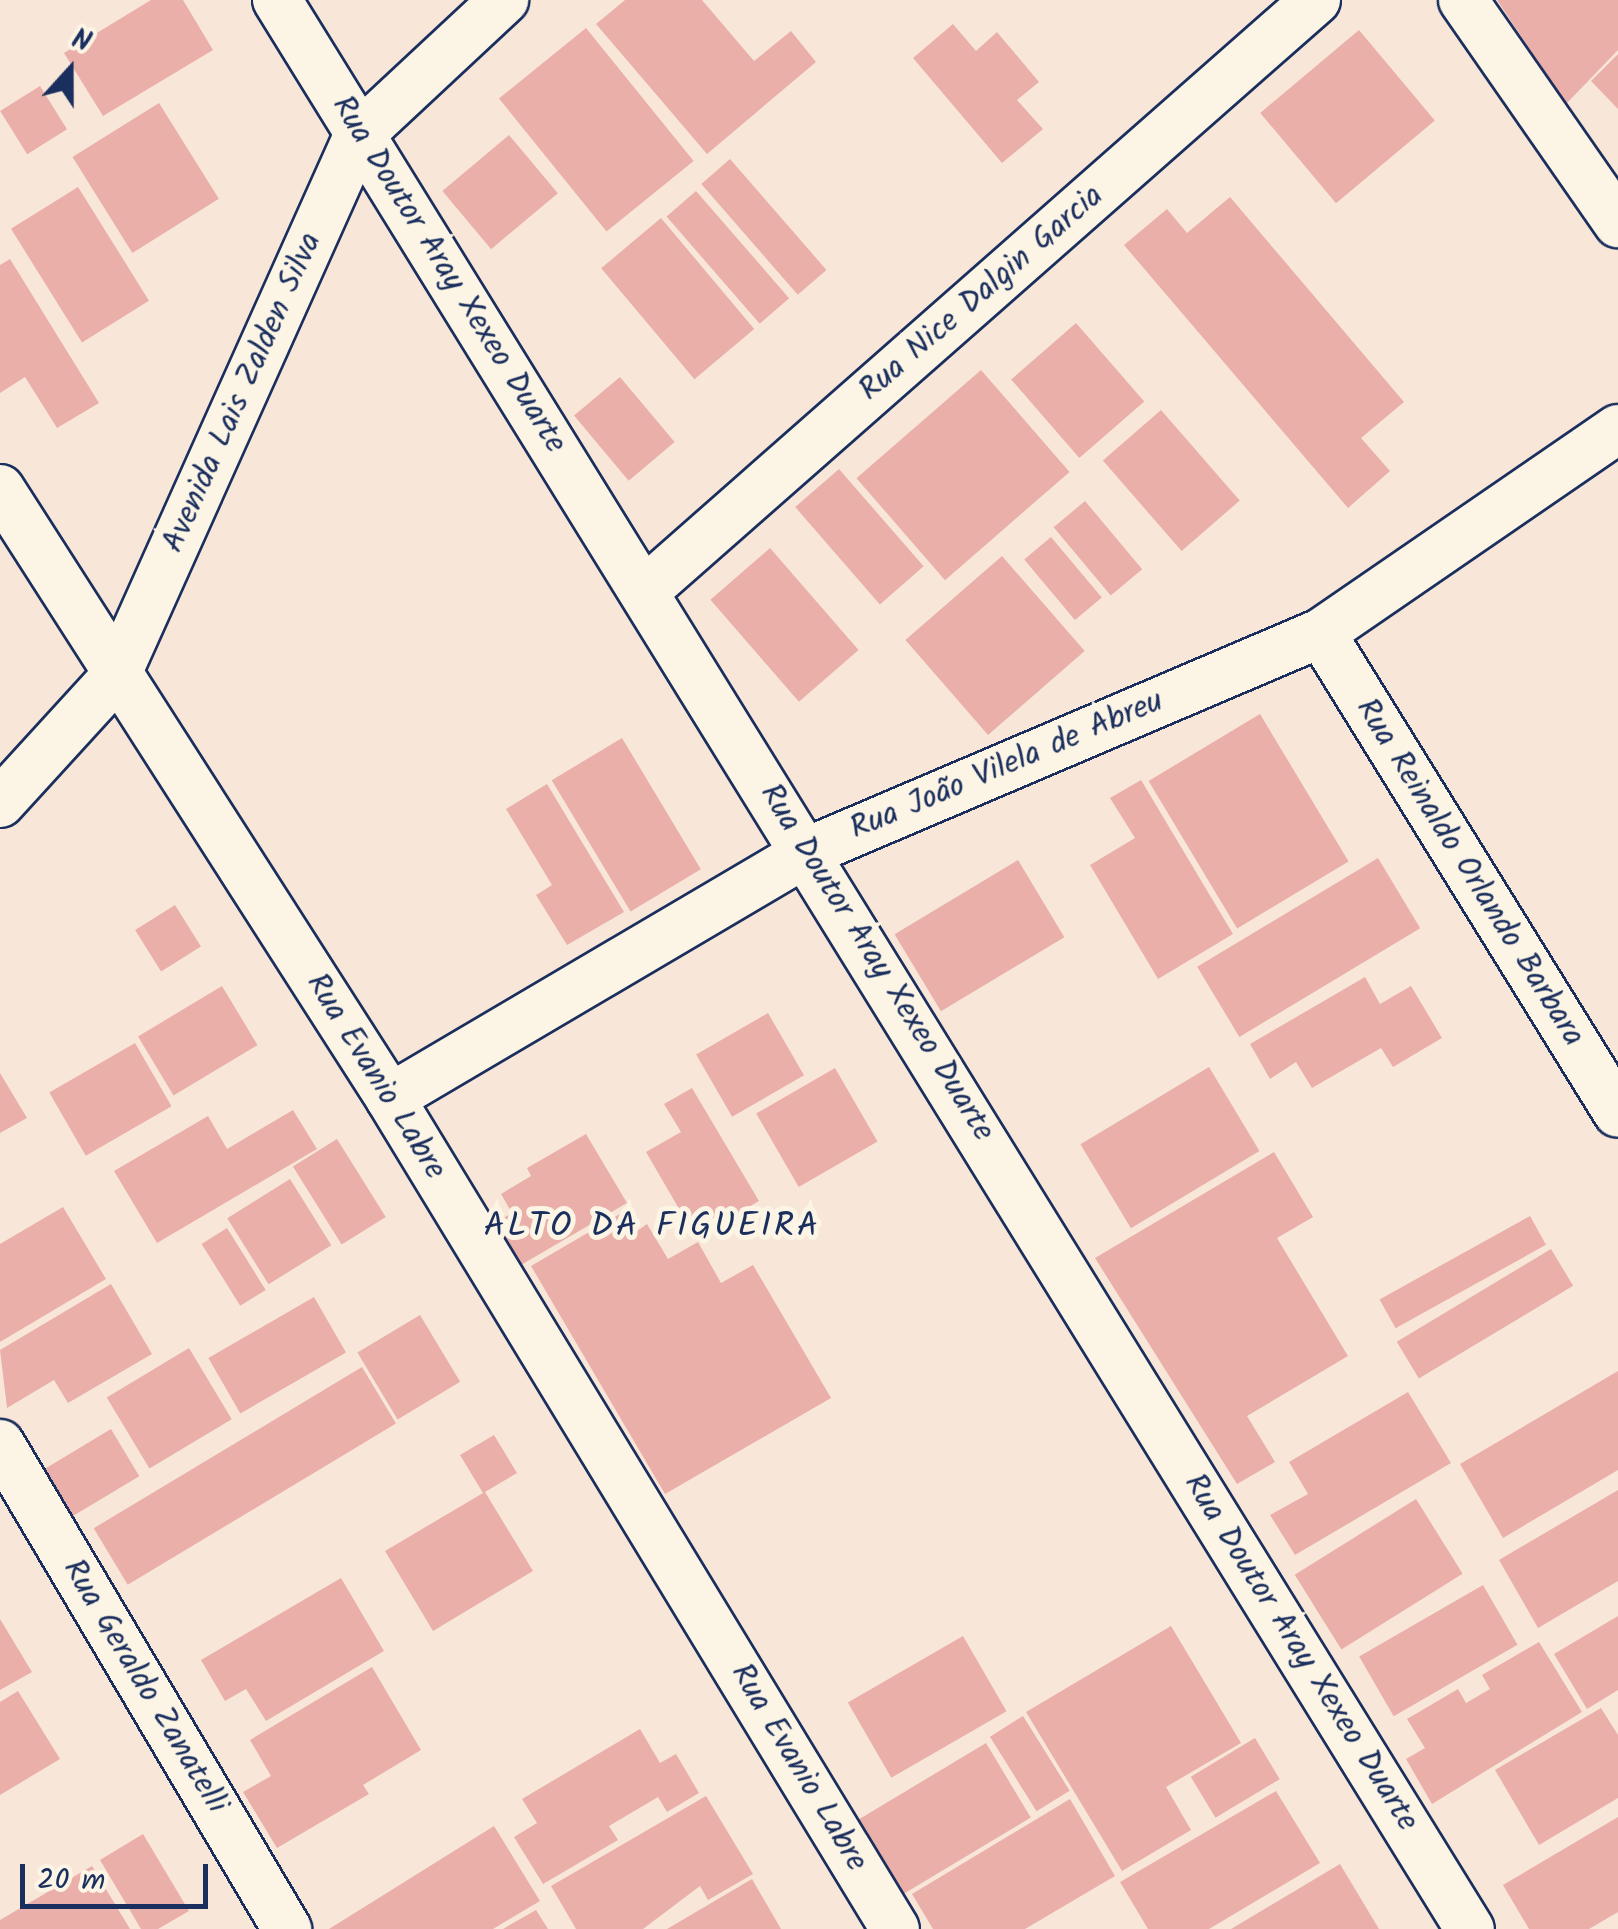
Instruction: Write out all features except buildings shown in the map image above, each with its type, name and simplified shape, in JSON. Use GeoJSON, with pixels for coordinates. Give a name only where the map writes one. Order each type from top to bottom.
{"type":"FeatureCollection","features":[{"type":"Feature","properties":{"kind":"street","name":"Rua Doutor Aray Xexeo Duarte"},"geometry":{"type":"LineString","coordinates":[[278,0],[358,136],[648,588],[1470,1929]]}},
{"type":"Feature","properties":{"kind":"street","name":"Avenida Lais Zalden Silva"},"geometry":{"type":"LineString","coordinates":[[0,802],[116,676],[358,136],[504,0]]}},
{"type":"Feature","properties":{"kind":"street","name":"Rua Nice Dalgin Garcia"},"geometry":{"type":"LineString","coordinates":[[648,588],[1316,0]]}},
{"type":"Feature","properties":{"kind":"street"},"geometry":{"type":"LineString","coordinates":[[1463,0],[1618,223]]}},
{"type":"Feature","properties":{"kind":"street","name":"Rua João Vilela de Abreu"},"geometry":{"type":"LineString","coordinates":[[390,1098],[807,852],[1321,633],[1618,429]]}},
{"type":"Feature","properties":{"kind":"street","name":"Rua Evanio Labre"},"geometry":{"type":"LineString","coordinates":[[0,489],[116,676],[390,1098],[896,1929]]}},
{"type":"Feature","properties":{"kind":"street","name":"Rua Reinaldo Orlando Barbara"},"geometry":{"type":"LineString","coordinates":[[1321,633],[1618,1112]]}},
{"type":"Feature","properties":{"kind":"street","name":"Rua Geraldo Zanatelli"},"geometry":{"type":"LineString","coordinates":[[0,1444],[288,1929]]}},
{"type":"Feature","properties":{"kind":"district","name":"ALTO DA FIGUEIRA"},"geometry":{"type":"Point","coordinates":[652,1227]}}]}
